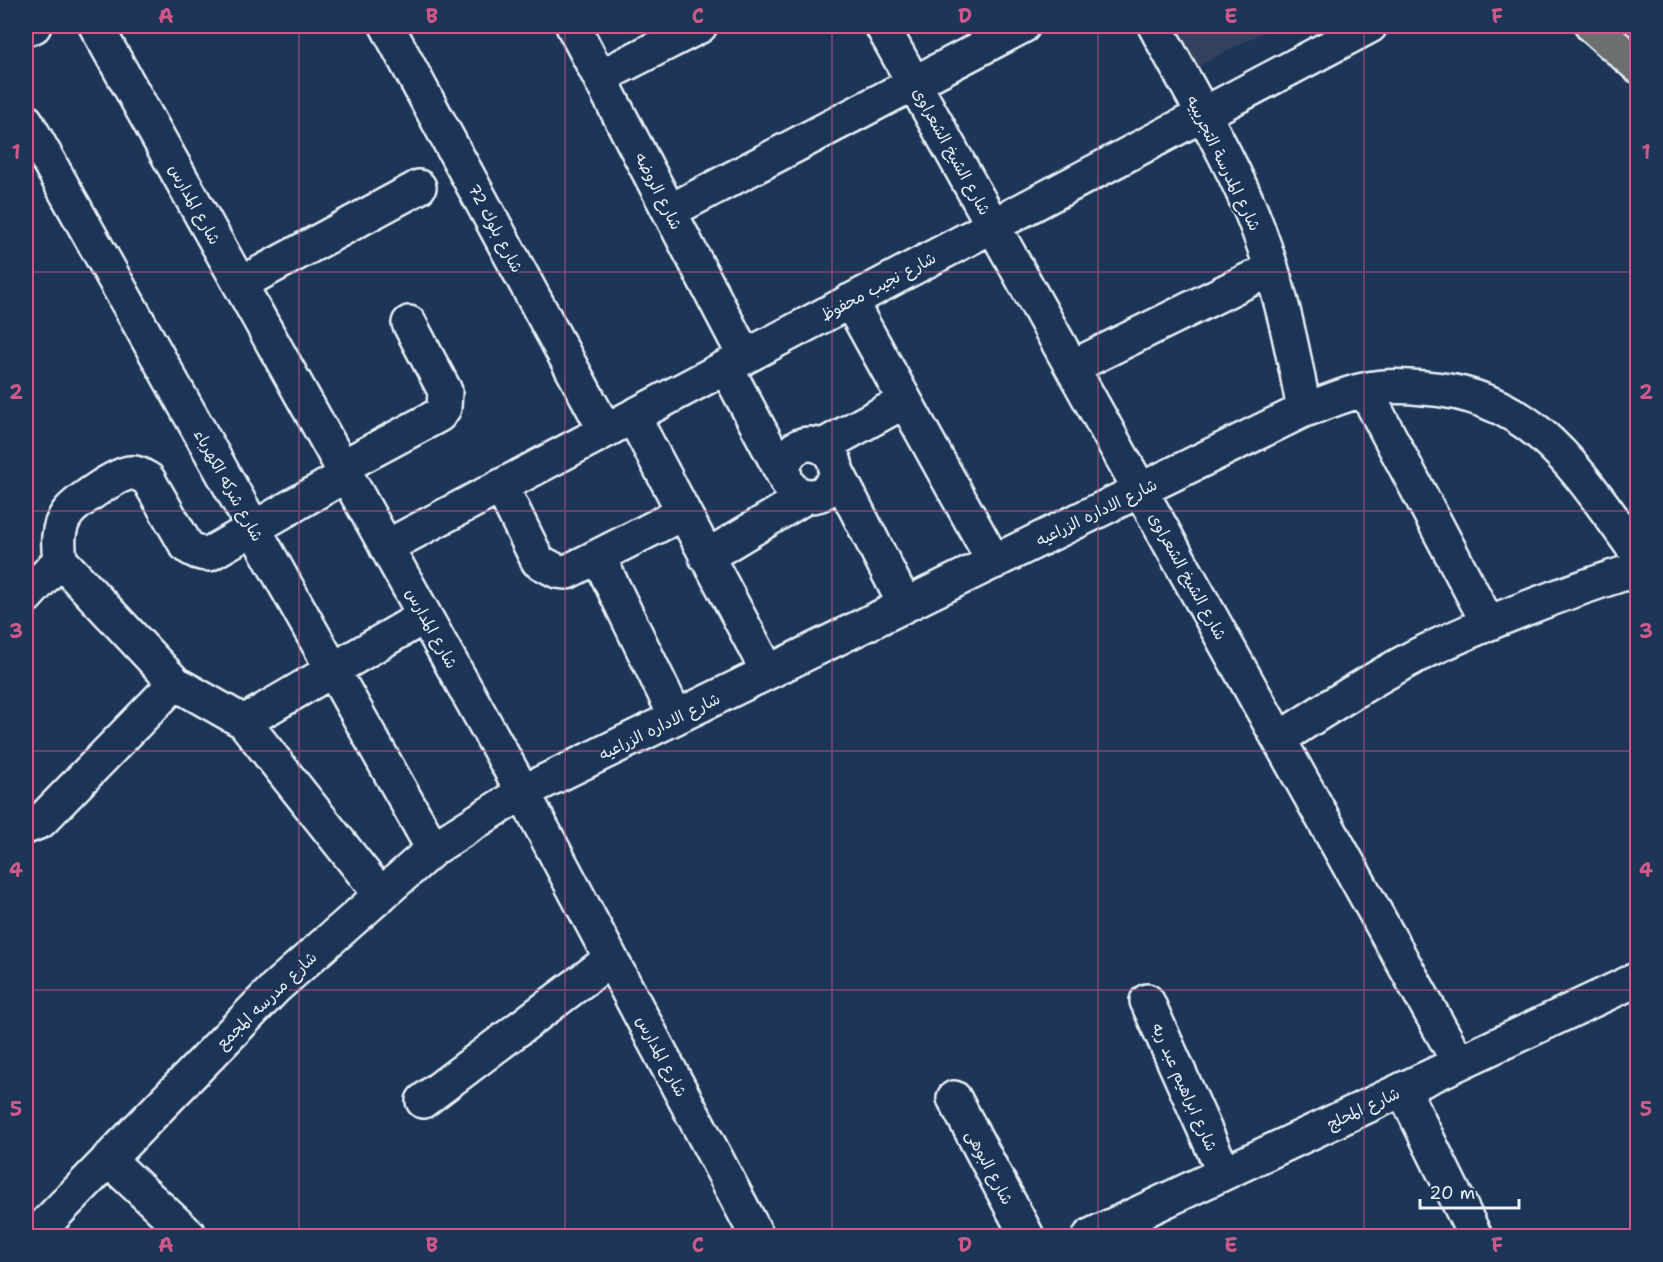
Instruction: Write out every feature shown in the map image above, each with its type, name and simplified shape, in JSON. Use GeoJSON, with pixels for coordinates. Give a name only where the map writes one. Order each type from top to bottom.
{"type":"FeatureCollection","features":[{"type":"Feature","properties":{"kind":"main road"},"geometry":{"type":"LineString","coordinates":[[1592,26],[1638,66]]}},
{"type":"Feature","properties":{"kind":"street"},"geometry":{"type":"LineString","coordinates":[[26,29],[34,26]]}},
{"type":"Feature","properties":{"kind":"street","name":"شارع المدارس"},"geometry":{"type":"LineString","coordinates":[[96,26],[523,792],[757,1236]]}},
{"type":"Feature","properties":{"kind":"street","name":"شارع بلوك 72"},"geometry":{"type":"LineString","coordinates":[[387,26],[619,423],[683,513],[768,672]]}},
{"type":"Feature","properties":{"kind":"street","name":"شارع الروضه"},"geometry":{"type":"LineString","coordinates":[[573,26],[670,211],[735,362],[796,486]]}},
{"type":"Feature","properties":{"kind":"street"},"geometry":{"type":"LineString","coordinates":[[600,77],[700,26]]}},
{"type":"Feature","properties":{"kind":"street","name":"شارع الشيخ الشعراوى"},"geometry":{"type":"LineString","coordinates":[[882,26],[1459,1063]]}},
{"type":"Feature","properties":{"kind":"street"},"geometry":{"type":"LineString","coordinates":[[670,211],[1023,26]]}},
{"type":"Feature","properties":{"kind":"street","name":"شارع المدرسة التجريبيه"},"geometry":{"type":"LineString","coordinates":[[1155,26],[1236,180],[1257,228],[1293,349],[1304,410]]}},
{"type":"Feature","properties":{"kind":"street","name":"شارع نجيب محفوظ"},"geometry":{"type":"LineString","coordinates":[[386,547],[1370,26]]}},
{"type":"Feature","properties":{"kind":"street","name":"شارع شركه الكهرباء"},"geometry":{"type":"LineString","coordinates":[[26,121],[433,849]]}},
{"type":"Feature","properties":{"kind":"street"},"geometry":{"type":"LineString","coordinates":[[240,284],[419,188]]}},
{"type":"Feature","properties":{"kind":"street"},"geometry":{"type":"LineString","coordinates":[[1072,367],[1271,269]]}},
{"type":"Feature","properties":{"kind":"street"},"geometry":{"type":"LineString","coordinates":[[850,301],[994,562]]}},
{"type":"Feature","properties":{"kind":"street"},"geometry":{"type":"LineString","coordinates":[[381,895],[244,722],[175,683],[60,560],[58,544],[60,529],[66,515],[76,503],[130,473],[140,474],[148,479],[186,545],[196,552],[209,554],[439,415],[444,408],[445,391],[409,323]]}},
{"type":"Feature","properties":{"kind":"street","name":"شارع الاداره الزراعيه"},"geometry":{"type":"LineString","coordinates":[[523,792],[1304,410],[1365,390],[1396,386],[1446,389],[1494,404],[1538,430],[1574,466],[1638,554]]}},
{"type":"Feature","properties":{"kind":"street"},"geometry":{"type":"LineString","coordinates":[[1365,390],[1488,623]]}},
{"type":"Feature","properties":{"kind":"street"},"geometry":{"type":"LineString","coordinates":[[830,459],[905,401]]}},
{"type":"Feature","properties":{"kind":"street"},"geometry":{"type":"LineString","coordinates":[[830,459],[834,482],[818,495],[796,486],[784,466],[787,456],[803,444],[813,443],[830,459],[905,605]]}},
{"type":"Feature","properties":{"kind":"street"},"geometry":{"type":"LineString","coordinates":[[501,486],[538,561],[557,572],[567,572],[683,513]]}},
{"type":"Feature","properties":{"kind":"street"},"geometry":{"type":"LineString","coordinates":[[706,557],[796,486]]}},
{"type":"Feature","properties":{"kind":"street"},"geometry":{"type":"LineString","coordinates":[[598,556],[676,717]]}},
{"type":"Feature","properties":{"kind":"street"},"geometry":{"type":"LineString","coordinates":[[26,597],[60,560]]}},
{"type":"Feature","properties":{"kind":"street"},"geometry":{"type":"LineString","coordinates":[[1279,739],[1346,696],[1416,657],[1488,623],[1566,592],[1638,569]]}},
{"type":"Feature","properties":{"kind":"street"},"geometry":{"type":"LineString","coordinates":[[244,722],[425,616]]}},
{"type":"Feature","properties":{"kind":"street"},"geometry":{"type":"LineString","coordinates":[[26,827],[41,821],[175,683]]}},
{"type":"Feature","properties":{"kind":"street","name":"شارع مدرسه المجمع"},"geometry":{"type":"LineString","coordinates":[[34,1236],[276,987],[433,849],[523,792]]}},
{"type":"Feature","properties":{"kind":"street"},"geometry":{"type":"LineString","coordinates":[[423,1101],[611,959]]}},
{"type":"Feature","properties":{"kind":"street","name":"شارع المحلج"},"geometry":{"type":"LineString","coordinates":[[1100,1234],[1224,1173],[1638,979]]}},
{"type":"Feature","properties":{"kind":"street","name":"شارع ابراهيم عبد ربه"},"geometry":{"type":"LineString","coordinates":[[1147,1000],[1224,1173]]}},
{"type":"Feature","properties":{"kind":"street"},"geometry":{"type":"LineString","coordinates":[[1402,1089],[1475,1236]]}},
{"type":"Feature","properties":{"kind":"street","name":"شارع البوهى"},"geometry":{"type":"LineString","coordinates":[[954,1098],[1027,1236]]}},
{"type":"Feature","properties":{"kind":"street"},"geometry":{"type":"LineString","coordinates":[[108,1159],[190,1236]]}},
{"type":"Feature","properties":{"kind":"shaded area"},"geometry":{"type":"Polygon","coordinates":[[[1176,26],[1275,26],[1197,67],[1176,26]]]}}]}
